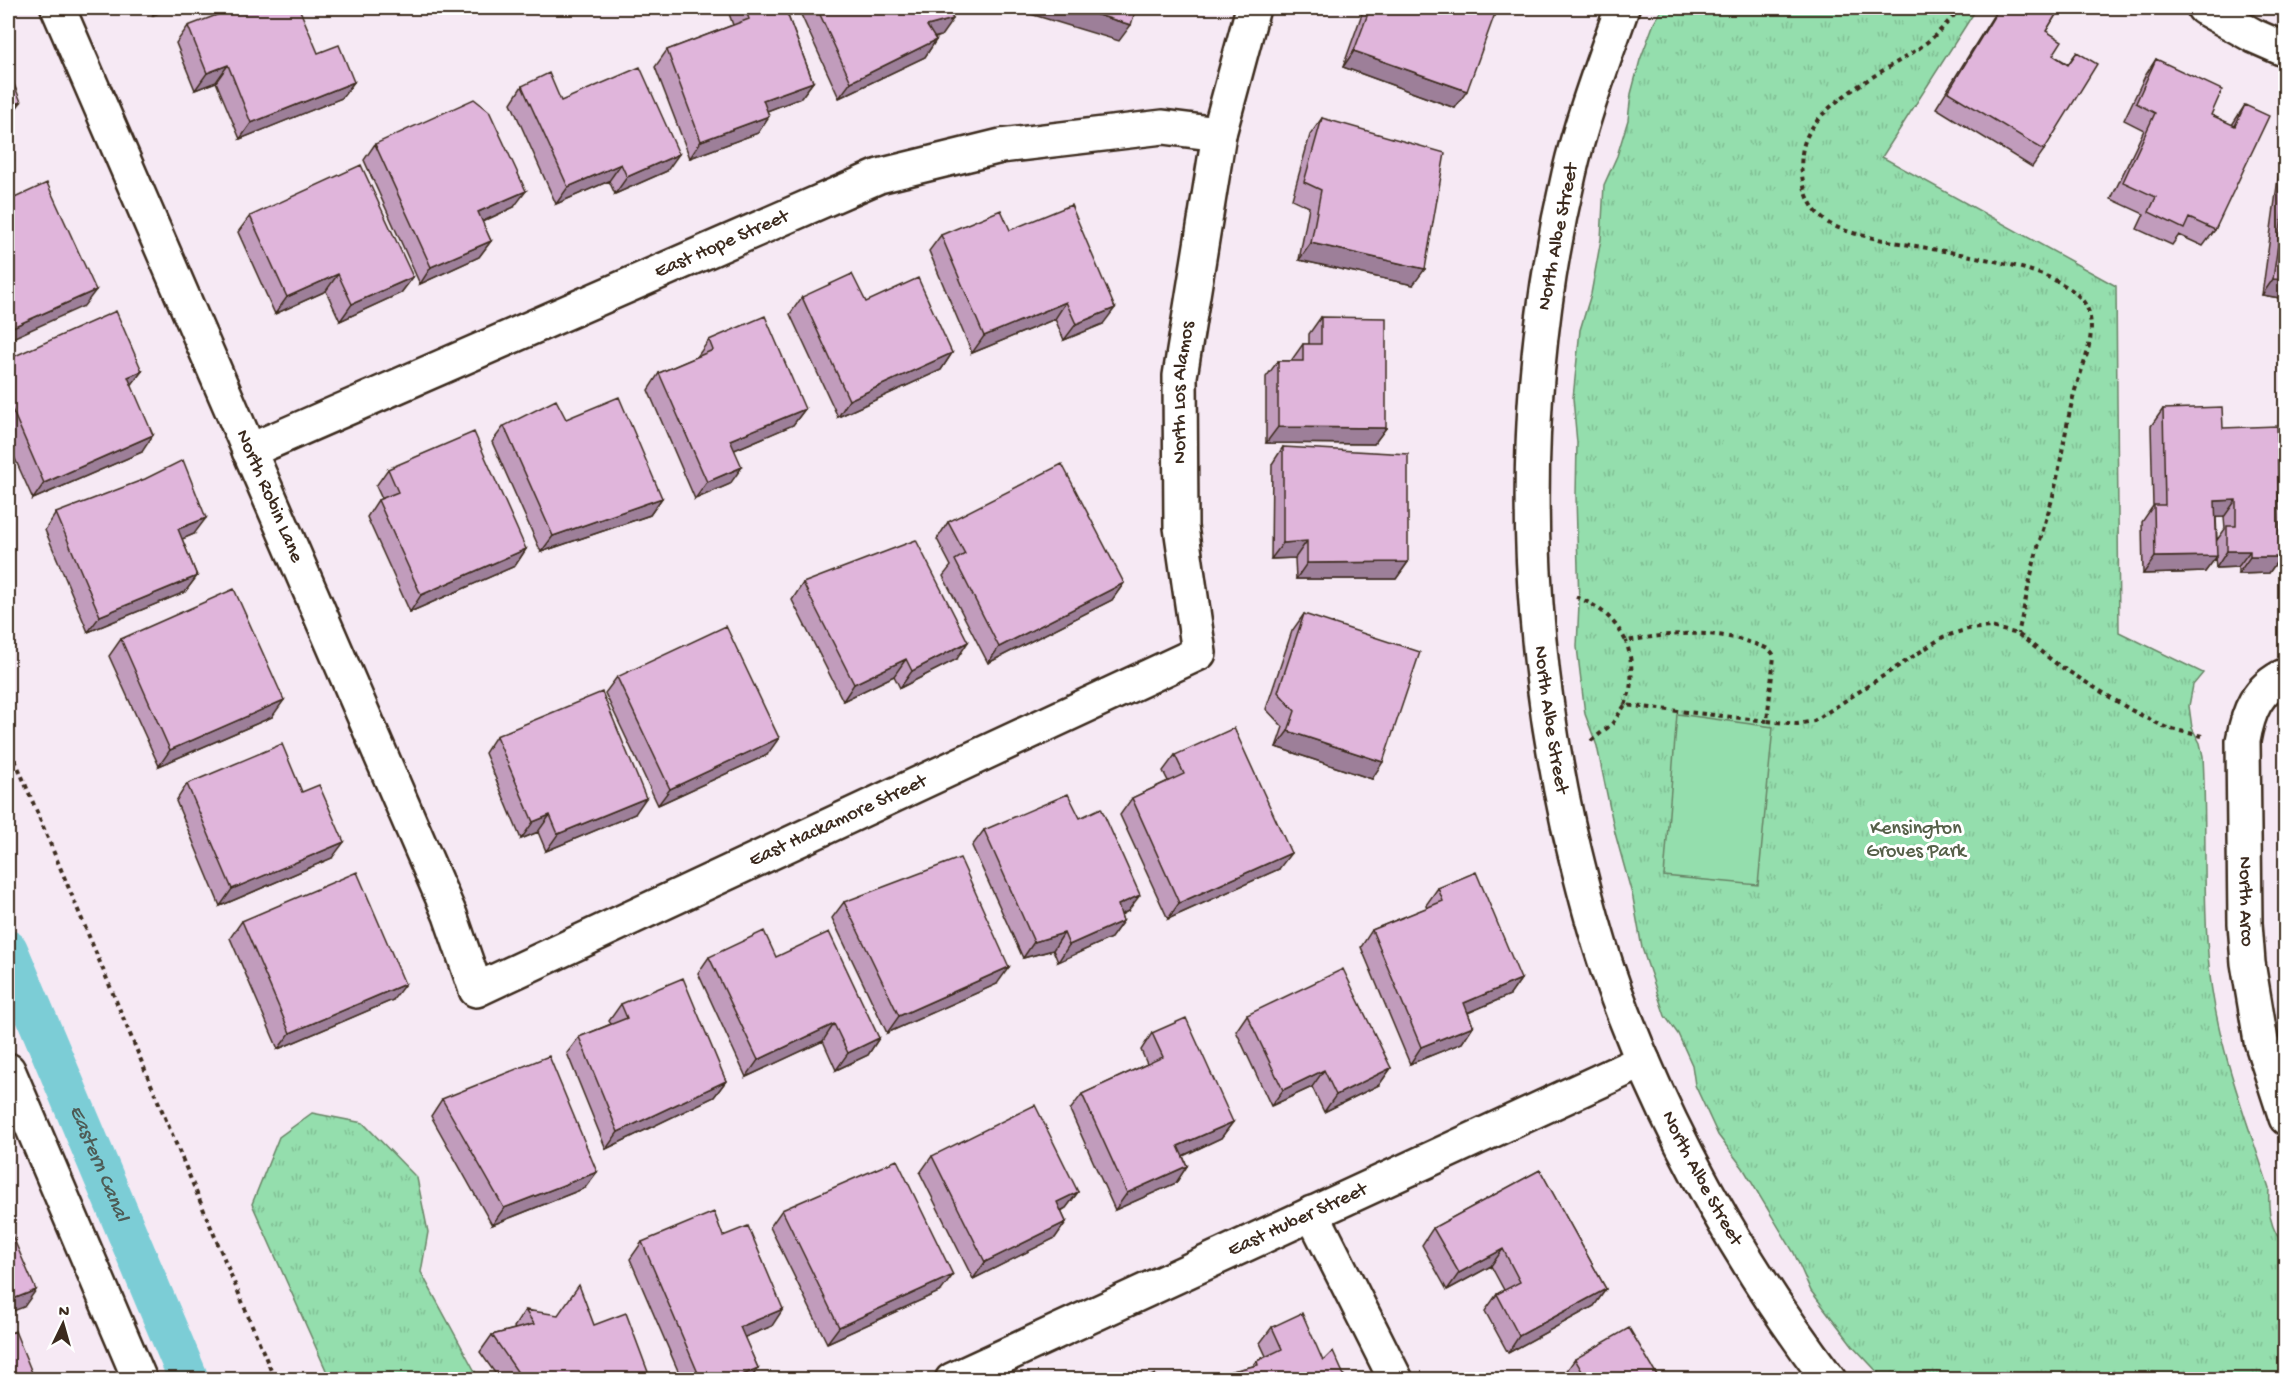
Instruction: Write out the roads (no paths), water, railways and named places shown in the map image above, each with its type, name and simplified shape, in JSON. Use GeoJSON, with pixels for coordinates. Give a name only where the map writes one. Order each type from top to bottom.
{"type":"FeatureCollection","features":[{"type":"Feature","properties":{"kind":"street","name":"North Robin Lane"},"geometry":{"type":"LineString","coordinates":[[58,8],[450,915],[476,990]]}},
{"type":"Feature","properties":{"kind":"street","name":"North Los Alamos"},"geometry":{"type":"LineString","coordinates":[[1199,652],[1181,527],[1179,376],[1219,134],[1253,8]]}},
{"type":"Feature","properties":{"kind":"street","name":"North Albe Street"},"geometry":{"type":"LineString","coordinates":[[1622,8],[1581,128],[1561,211],[1550,269],[1534,406],[1531,524],[1537,631],[1550,730],[1575,853],[1604,959],[1643,1061],[1680,1143],[1710,1199],[1768,1292],[1829,1380]]}},
{"type":"Feature","properties":{"kind":"street"},"geometry":{"type":"LineString","coordinates":[[2204,8],[2254,36],[2286,50]]}},
{"type":"Feature","properties":{"kind":"street","name":"East Hope Street"},"geometry":{"type":"LineString","coordinates":[[249,451],[879,176],[1001,146],[1163,127],[1219,134]]}},
{"type":"Feature","properties":{"kind":"street","name":"East Hackamore Street"},"geometry":{"type":"LineString","coordinates":[[476,990],[1199,652]]}},
{"type":"Feature","properties":{"kind":"street","name":"North Arco"},"geometry":{"type":"LineString","coordinates":[[2276,681],[2254,702],[2247,720],[2243,741],[2245,923],[2253,1003],[2264,1051],[2286,1118]]}},
{"type":"Feature","properties":{"kind":"street","name":"East Huber Street"},"geometry":{"type":"LineString","coordinates":[[952,1380],[1643,1061]]}},
{"type":"Feature","properties":{"kind":"street"},"geometry":{"type":"LineString","coordinates":[[8,1070],[140,1380]]}},
{"type":"Feature","properties":{"kind":"street"},"geometry":{"type":"LineString","coordinates":[[1312,1213],[1396,1380]]}},
{"type":"Feature","properties":{"kind":"waterway","name":"Eastern Canal"},"geometry":{"type":"LineString","coordinates":[[8,950],[189,1380]]}},
{"type":"Feature","properties":{"kind":"park label","name":"Kensington Groves Park"},"geometry":{"type":"Point","coordinates":[1916,840]}}]}
